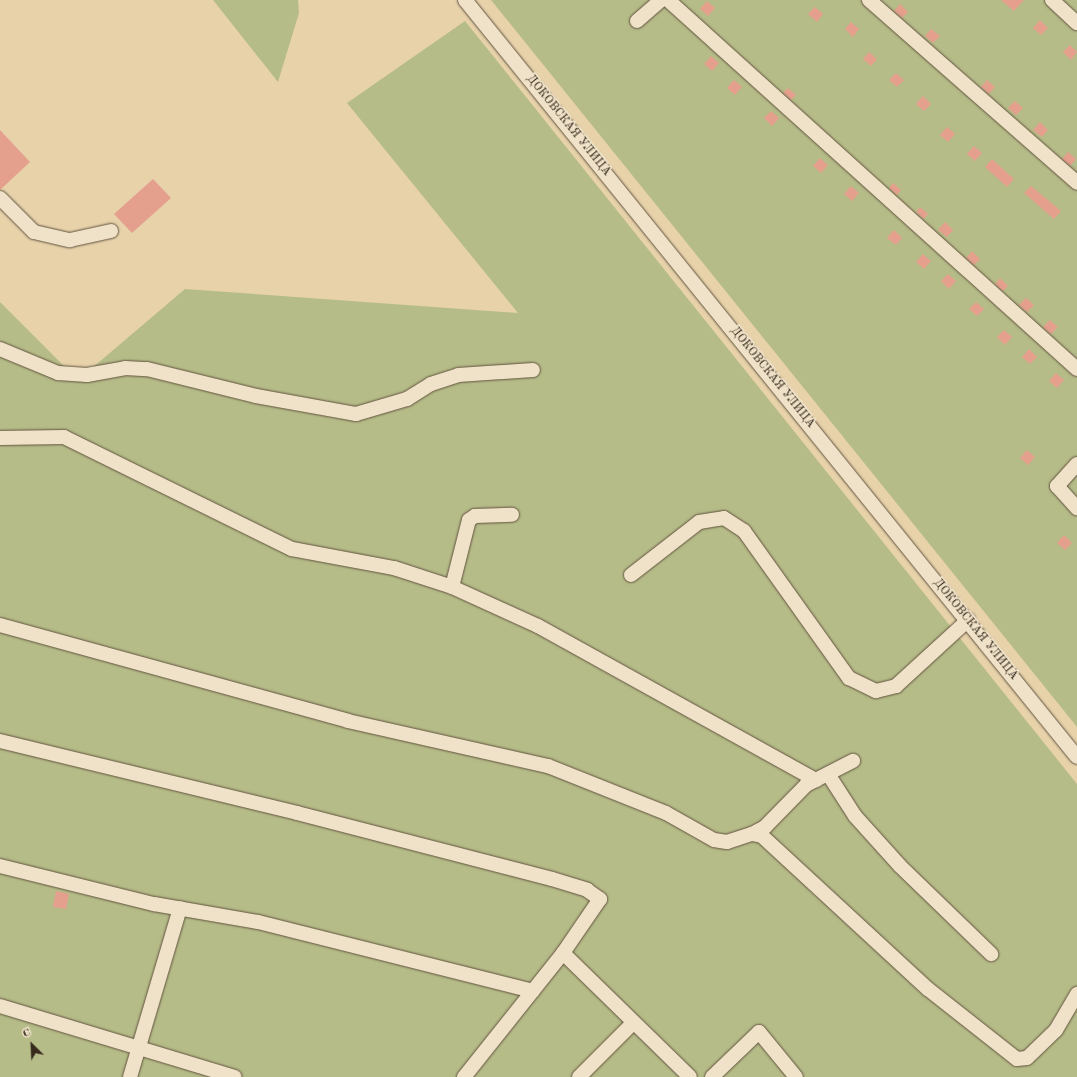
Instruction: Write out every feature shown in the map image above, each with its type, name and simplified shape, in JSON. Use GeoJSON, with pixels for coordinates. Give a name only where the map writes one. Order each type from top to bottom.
{"type":"FeatureCollection","features":[{"type":"Feature","properties":{"kind":"street","name":"ДОКОВСКАЯ УЛИЦА"},"geometry":{"type":"LineString","coordinates":[[465,0],[968,620],[1077,757]]}},
{"type":"Feature","properties":{"kind":"street"},"geometry":{"type":"LineString","coordinates":[[637,21],[661,0]]}},
{"type":"Feature","properties":{"kind":"street"},"geometry":{"type":"LineString","coordinates":[[668,0],[1077,369]]}},
{"type":"Feature","properties":{"kind":"street"},"geometry":{"type":"LineString","coordinates":[[869,0],[1077,183]]}},
{"type":"Feature","properties":{"kind":"street"},"geometry":{"type":"LineString","coordinates":[[1052,0],[1077,23]]}},
{"type":"Feature","properties":{"kind":"street"},"geometry":{"type":"LineString","coordinates":[[0,198],[34,232],[70,240],[111,231]]}},
{"type":"Feature","properties":{"kind":"street"},"geometry":{"type":"LineString","coordinates":[[0,349],[58,372],[87,374],[125,368],[147,369],[256,396],[356,414],[406,399],[431,384],[458,375],[533,370]]}},
{"type":"Feature","properties":{"kind":"street"},"geometry":{"type":"LineString","coordinates":[[0,438],[64,438],[292,549],[394,568],[452,587],[538,626],[822,777],[895,861],[991,954]]}},
{"type":"Feature","properties":{"kind":"street"},"geometry":{"type":"LineString","coordinates":[[1077,464],[1057,486],[1077,508]]}},
{"type":"Feature","properties":{"kind":"street"},"geometry":{"type":"LineString","coordinates":[[452,587],[469,520],[475,516],[512,515]]}},
{"type":"Feature","properties":{"kind":"street"},"geometry":{"type":"LineString","coordinates":[[631,575],[699,522],[724,518],[744,531],[849,678],[876,691],[896,686],[968,620]]}},
{"type":"Feature","properties":{"kind":"street"},"geometry":{"type":"LineString","coordinates":[[0,625],[348,721],[548,766],[666,813],[714,840],[727,842],[752,834],[765,827],[806,785],[853,761]]}},
{"type":"Feature","properties":{"kind":"street"},"geometry":{"type":"LineString","coordinates":[[0,741],[297,812],[587,890],[600,899],[564,953],[464,1077]]}},
{"type":"Feature","properties":{"kind":"street"},"geometry":{"type":"LineString","coordinates":[[752,834],[762,836],[780,849],[928,989],[1017,1059],[1027,1058],[1056,1030],[1077,994]]}},
{"type":"Feature","properties":{"kind":"street"},"geometry":{"type":"LineString","coordinates":[[0,866],[180,908],[258,922],[532,991]]}},
{"type":"Feature","properties":{"kind":"street"},"geometry":{"type":"LineString","coordinates":[[130,1077],[180,908]]}},
{"type":"Feature","properties":{"kind":"street"},"geometry":{"type":"LineString","coordinates":[[564,953],[633,1023],[690,1077]]}},
{"type":"Feature","properties":{"kind":"street"},"geometry":{"type":"LineString","coordinates":[[0,1006],[138,1050],[235,1077]]}},
{"type":"Feature","properties":{"kind":"street"},"geometry":{"type":"LineString","coordinates":[[580,1077],[633,1023]]}},
{"type":"Feature","properties":{"kind":"street"},"geometry":{"type":"LineString","coordinates":[[712,1077],[759,1032],[796,1077]]}},
{"type":"Feature","properties":{"kind":"green space"},"geometry":{"type":"Polygon","coordinates":[[[213,0],[298,0],[299,13],[278,82],[213,0]]]}},
{"type":"Feature","properties":{"kind":"green space"},"geometry":{"type":"Polygon","coordinates":[[[491,0],[1077,0],[1077,727],[491,0]]]}},
{"type":"Feature","properties":{"kind":"green space"},"geometry":{"type":"Polygon","coordinates":[[[465,21],[1077,784],[1077,1077],[0,1077],[0,302],[78,380],[185,289],[518,313],[347,103],[465,21]]]}},
{"type":"Feature","properties":{"kind":"building"},"geometry":{"type":"Polygon","coordinates":[[[1001,0],[1024,0],[1014,11],[1001,0]]]}},
{"type":"Feature","properties":{"kind":"building"},"geometry":{"type":"Polygon","coordinates":[[[707,1],[715,8],[708,16],[700,9],[707,1]]]}},
{"type":"Feature","properties":{"kind":"building"},"geometry":{"type":"Polygon","coordinates":[[[900,4],[908,12],[902,18],[894,11],[900,4]]]}},
{"type":"Feature","properties":{"kind":"building"},"geometry":{"type":"Polygon","coordinates":[[[815,7],[823,14],[817,22],[808,14],[815,7]]]}},
{"type":"Feature","properties":{"kind":"building"},"geometry":{"type":"Polygon","coordinates":[[[1040,20],[1048,28],[1041,35],[1033,28],[1040,20]]]}},
{"type":"Feature","properties":{"kind":"building"},"geometry":{"type":"Polygon","coordinates":[[[851,22],[859,29],[853,37],[845,29],[851,22]]]}},
{"type":"Feature","properties":{"kind":"building"},"geometry":{"type":"Polygon","coordinates":[[[931,29],[940,36],[933,43],[925,36],[931,29]]]}},
{"type":"Feature","properties":{"kind":"building"},"geometry":{"type":"Polygon","coordinates":[[[1070,45],[1077,52],[1071,60],[1063,52],[1070,45]]]}},
{"type":"Feature","properties":{"kind":"building"},"geometry":{"type":"Polygon","coordinates":[[[869,52],[877,59],[871,66],[863,59],[869,52]]]}},
{"type":"Feature","properties":{"kind":"building"},"geometry":{"type":"Polygon","coordinates":[[[711,56],[719,63],[712,71],[704,64],[711,56]]]}},
{"type":"Feature","properties":{"kind":"building"},"geometry":{"type":"Polygon","coordinates":[[[896,73],[904,80],[897,87],[889,80],[896,73]]]}},
{"type":"Feature","properties":{"kind":"building"},"geometry":{"type":"Polygon","coordinates":[[[734,80],[742,87],[735,95],[727,88],[734,80]]]}},
{"type":"Feature","properties":{"kind":"building"},"geometry":{"type":"Polygon","coordinates":[[[987,80],[995,87],[989,94],[981,87],[987,80]]]}},
{"type":"Feature","properties":{"kind":"building"},"geometry":{"type":"Polygon","coordinates":[[[788,88],[796,95],[791,100],[783,93],[788,88]]]}},
{"type":"Feature","properties":{"kind":"building"},"geometry":{"type":"Polygon","coordinates":[[[923,96],[931,104],[924,111],[916,104],[923,96]]]}},
{"type":"Feature","properties":{"kind":"building"},"geometry":{"type":"Polygon","coordinates":[[[1015,101],[1023,108],[1016,115],[1008,108],[1015,101]]]}},
{"type":"Feature","properties":{"kind":"building"},"geometry":{"type":"Polygon","coordinates":[[[771,111],[779,118],[772,126],[764,118],[771,111]]]}},
{"type":"Feature","properties":{"kind":"building"},"geometry":{"type":"Polygon","coordinates":[[[1040,122],[1048,130],[1042,137],[1033,130],[1040,122]]]}},
{"type":"Feature","properties":{"kind":"building"},"geometry":{"type":"Polygon","coordinates":[[[947,127],[955,134],[948,142],[940,135],[947,127]]]}},
{"type":"Feature","properties":{"kind":"building"},"geometry":{"type":"Polygon","coordinates":[[[0,130],[30,162],[0,190],[0,130]]]}},
{"type":"Feature","properties":{"kind":"building"},"geometry":{"type":"Polygon","coordinates":[[[974,146],[982,153],[975,161],[967,154],[974,146]]]}},
{"type":"Feature","properties":{"kind":"building"},"geometry":{"type":"Polygon","coordinates":[[[1068,152],[1076,159],[1070,166],[1062,159],[1068,152]]]}},
{"type":"Feature","properties":{"kind":"building"},"geometry":{"type":"Polygon","coordinates":[[[820,158],[828,165],[821,173],[813,166],[820,158]]]}},
{"type":"Feature","properties":{"kind":"building"},"geometry":{"type":"Polygon","coordinates":[[[992,159],[1014,179],[1007,187],[985,167],[992,159]]]}},
{"type":"Feature","properties":{"kind":"building"},"geometry":{"type":"Polygon","coordinates":[[[153,179],[171,198],[132,233],[114,214],[153,179]]]}},
{"type":"Feature","properties":{"kind":"building"},"geometry":{"type":"Polygon","coordinates":[[[893,183],[901,190],[897,195],[889,188],[893,183]]]}},
{"type":"Feature","properties":{"kind":"building"},"geometry":{"type":"Polygon","coordinates":[[[851,186],[859,193],[852,201],[844,194],[851,186]]]}},
{"type":"Feature","properties":{"kind":"building"},"geometry":{"type":"Polygon","coordinates":[[[1031,186],[1061,211],[1054,219],[1024,193],[1031,186]]]}},
{"type":"Feature","properties":{"kind":"building"},"geometry":{"type":"Polygon","coordinates":[[[920,207],[928,214],[924,219],[916,212],[920,207]]]}},
{"type":"Feature","properties":{"kind":"building"},"geometry":{"type":"Polygon","coordinates":[[[945,222],[953,230],[947,237],[938,230],[945,222]]]}},
{"type":"Feature","properties":{"kind":"building"},"geometry":{"type":"Polygon","coordinates":[[[894,230],[902,238],[896,245],[887,238],[894,230]]]}},
{"type":"Feature","properties":{"kind":"building"},"geometry":{"type":"Polygon","coordinates":[[[972,251],[980,259],[974,265],[966,258],[972,251]]]}},
{"type":"Feature","properties":{"kind":"building"},"geometry":{"type":"Polygon","coordinates":[[[923,254],[931,261],[924,269],[916,262],[923,254]]]}},
{"type":"Feature","properties":{"kind":"building"},"geometry":{"type":"Polygon","coordinates":[[[948,274],[956,281],[949,289],[941,281],[948,274]]]}},
{"type":"Feature","properties":{"kind":"building"},"geometry":{"type":"Polygon","coordinates":[[[1000,278],[1008,286],[1003,291],[995,284],[1000,278]]]}},
{"type":"Feature","properties":{"kind":"building"},"geometry":{"type":"Polygon","coordinates":[[[1026,298],[1034,305],[1027,312],[1019,305],[1026,298]]]}},
{"type":"Feature","properties":{"kind":"building"},"geometry":{"type":"Polygon","coordinates":[[[976,302],[984,309],[977,316],[969,309],[976,302]]]}},
{"type":"Feature","properties":{"kind":"building"},"geometry":{"type":"Polygon","coordinates":[[[1050,320],[1058,327],[1051,334],[1043,327],[1050,320]]]}},
{"type":"Feature","properties":{"kind":"building"},"geometry":{"type":"Polygon","coordinates":[[[1004,330],[1012,337],[1005,345],[997,337],[1004,330]]]}},
{"type":"Feature","properties":{"kind":"building"},"geometry":{"type":"Polygon","coordinates":[[[1029,349],[1037,357],[1030,364],[1022,357],[1029,349]]]}},
{"type":"Feature","properties":{"kind":"building"},"geometry":{"type":"Polygon","coordinates":[[[1056,373],[1064,380],[1057,388],[1049,381],[1056,373]]]}},
{"type":"Feature","properties":{"kind":"building"},"geometry":{"type":"Polygon","coordinates":[[[1027,450],[1035,457],[1028,465],[1020,458],[1027,450]]]}},
{"type":"Feature","properties":{"kind":"building"},"geometry":{"type":"Polygon","coordinates":[[[1064,535],[1072,543],[1065,550],[1057,543],[1064,535]]]}},
{"type":"Feature","properties":{"kind":"building"},"geometry":{"type":"Polygon","coordinates":[[[56,891],[69,894],[66,909],[53,907],[56,891]]]}}]}
